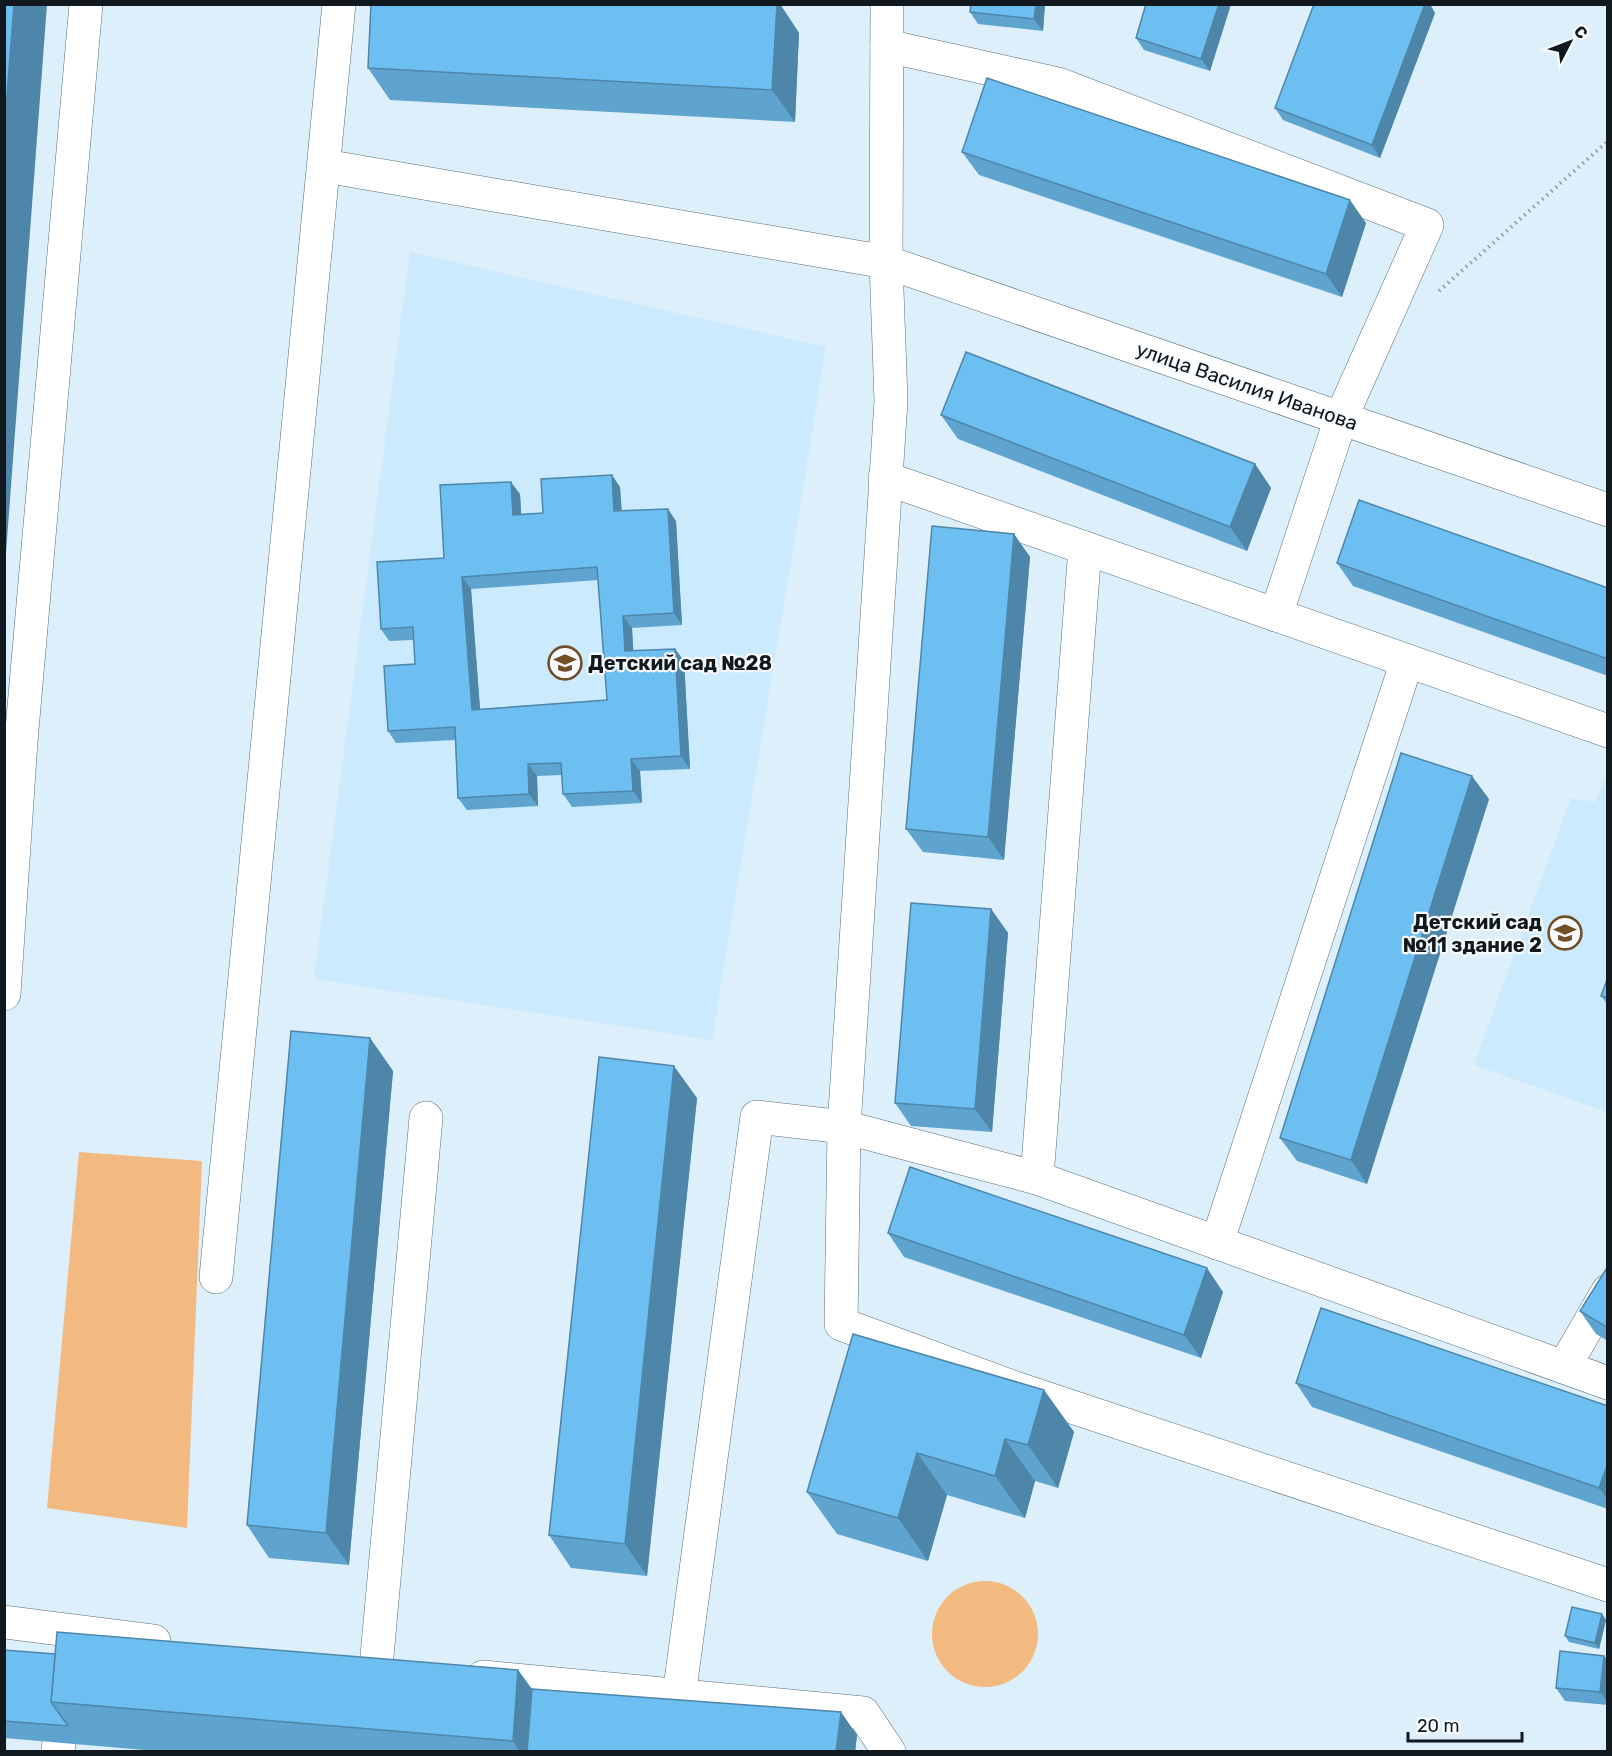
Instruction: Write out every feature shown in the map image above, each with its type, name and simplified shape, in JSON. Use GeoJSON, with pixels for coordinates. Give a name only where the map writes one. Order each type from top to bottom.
{"type":"FeatureCollection","features":[{"type":"Feature","properties":{"kind":"street"},"geometry":{"type":"LineString","coordinates":[[4,994],[21,741],[86,4]]}},
{"type":"Feature","properties":{"kind":"street"},"geometry":{"type":"LineString","coordinates":[[216,1276],[339,4]]}},
{"type":"Feature","properties":{"kind":"street"},"geometry":{"type":"LineString","coordinates":[[887,4],[886,262],[891,400],[844,1127],[841,1324],[1018,1389],[1608,1585]]}},
{"type":"Feature","properties":{"kind":"street"},"geometry":{"type":"LineString","coordinates":[[887,46],[1059,84],[1427,225],[1341,418],[1276,615]]}},
{"type":"Feature","properties":{"kind":"street","name":"улица Василия Иванова"},"geometry":{"type":"LineString","coordinates":[[325,166],[886,262],[1608,510]]}},
{"type":"Feature","properties":{"kind":"street"},"geometry":{"type":"LineString","coordinates":[[885,478],[1608,731]]}},
{"type":"Feature","properties":{"kind":"street"},"geometry":{"type":"LineString","coordinates":[[1037,1178],[1085,548]]}},
{"type":"Feature","properties":{"kind":"street"},"geometry":{"type":"LineString","coordinates":[[1217,1242],[1407,661]]}},
{"type":"Feature","properties":{"kind":"street"},"geometry":{"type":"LineString","coordinates":[[679,1696],[757,1117],[844,1127],[1037,1178],[1608,1383]]}},
{"type":"Feature","properties":{"kind":"street"},"geometry":{"type":"LineString","coordinates":[[411,1670],[364,1666],[426,1118]]}},
{"type":"Feature","properties":{"kind":"street"},"geometry":{"type":"LineString","coordinates":[[1564,1367],[1608,1291]]}},
{"type":"Feature","properties":{"kind":"street"},"geometry":{"type":"LineString","coordinates":[[4,1622],[66,1646],[186,1645]]}},
{"type":"Feature","properties":{"kind":"street"},"geometry":{"type":"LineString","coordinates":[[457,1675],[863,1713],[890,1752]]}},
{"type":"Feature","properties":{"kind":"path"},"geometry":{"type":"LineString","coordinates":[[1431,299],[1608,141]]}},
{"type":"Feature","properties":{"kind":"shaded area","name":"Детский сад №28"},"geometry":{"type":"Polygon","coordinates":[[[410,252],[826,347],[712,1040],[314,979],[410,252]]]}},
{"type":"Feature","properties":{"kind":"shaded area","name":"Детский сад №11 здание 2"},"geometry":{"type":"Polygon","coordinates":[[[1607,776],[1607,1112],[1474,1065],[1571,798],[1595,802],[1607,776]]]}},
{"type":"Feature","properties":{"kind":"shaded area"},"geometry":{"type":"Polygon","coordinates":[[[79,1152],[202,1161],[187,1528],[47,1508],[79,1152]]]}},
{"type":"Feature","properties":{"kind":"shaded area"},"geometry":{"type":"Polygon","coordinates":[[[985,1581],[1005,1585],[1023,1596],[1034,1614],[1038,1634],[1034,1654],[1023,1672],[1005,1683],[985,1687],[965,1683],[947,1672],[936,1654],[932,1634],[936,1614],[947,1596],[965,1585],[985,1581]]]}},
{"type":"Feature","properties":{"kind":"building"},"geometry":{"type":"Polygon","coordinates":[[[4,4],[14,4],[4,134],[4,4]]]}},
{"type":"Feature","properties":{"kind":"building"},"geometry":{"type":"Polygon","coordinates":[[[371,4],[777,4],[772,90],[368,68],[371,4]]]}},
{"type":"Feature","properties":{"kind":"building"},"geometry":{"type":"Polygon","coordinates":[[[971,4],[1036,4],[1034,19],[970,12],[971,4]]]}},
{"type":"Feature","properties":{"kind":"building"},"geometry":{"type":"Polygon","coordinates":[[[1146,4],[1219,4],[1201,59],[1136,38],[1146,4]]]}},
{"type":"Feature","properties":{"kind":"building"},"geometry":{"type":"Polygon","coordinates":[[[1314,4],[1425,4],[1372,145],[1275,108],[1314,4]]]}},
{"type":"Feature","properties":{"kind":"building"},"geometry":{"type":"Polygon","coordinates":[[[987,78],[1350,200],[1326,274],[962,152],[987,78]]]}},
{"type":"Feature","properties":{"kind":"building"},"geometry":{"type":"Polygon","coordinates":[[[966,352],[1255,464],[1230,527],[941,415],[966,352]]]}},
{"type":"Feature","properties":{"kind":"building"},"geometry":{"type":"Polygon","coordinates":[[[612,475],[614,511],[668,509],[674,613],[623,616],[625,651],[675,649],[681,756],[631,759],[633,791],[563,794],[561,763],[528,764],[529,794],[458,798],[455,727],[388,731],[384,666],[415,664],[413,627],[381,629],[377,562],[444,558],[440,485],[511,482],[513,515],[543,513],[541,479],[612,475]],[[597,567],[462,577],[472,710],[607,700],[597,567]]]}},
{"type":"Feature","properties":{"kind":"building"},"geometry":{"type":"Polygon","coordinates":[[[1359,500],[1608,588],[1608,659],[1337,563],[1359,500]]]}},
{"type":"Feature","properties":{"kind":"building"},"geometry":{"type":"Polygon","coordinates":[[[932,526],[1014,534],[988,837],[906,829],[932,526]]]}},
{"type":"Feature","properties":{"kind":"building"},"geometry":{"type":"Polygon","coordinates":[[[1401,753],[1472,776],[1351,1160],[1280,1138],[1401,753]]]}},
{"type":"Feature","properties":{"kind":"building"},"geometry":{"type":"Polygon","coordinates":[[[911,903],[991,909],[975,1109],[895,1103],[911,903]]]}},
{"type":"Feature","properties":{"kind":"building"},"geometry":{"type":"Polygon","coordinates":[[[1608,977],[1608,998],[1601,996],[1608,977]]]}},
{"type":"Feature","properties":{"kind":"building"},"geometry":{"type":"Polygon","coordinates":[[[291,1031],[370,1038],[326,1533],[247,1525],[291,1031]]]}},
{"type":"Feature","properties":{"kind":"building"},"geometry":{"type":"Polygon","coordinates":[[[599,1057],[674,1066],[625,1544],[549,1535],[599,1057]]]}},
{"type":"Feature","properties":{"kind":"building"},"geometry":{"type":"Polygon","coordinates":[[[910,1167],[1207,1268],[1184,1335],[888,1233],[910,1167]]]}},
{"type":"Feature","properties":{"kind":"building"},"geometry":{"type":"Polygon","coordinates":[[[1608,1266],[1608,1328],[1580,1311],[1608,1266]]]}},
{"type":"Feature","properties":{"kind":"building"},"geometry":{"type":"Polygon","coordinates":[[[1321,1308],[1608,1406],[1608,1463],[1599,1488],[1296,1383],[1321,1308]]]}},
{"type":"Feature","properties":{"kind":"building"},"geometry":{"type":"Polygon","coordinates":[[[853,1334],[1044,1390],[1028,1445],[1005,1439],[995,1476],[917,1453],[898,1518],[807,1492],[853,1334]]]}},
{"type":"Feature","properties":{"kind":"building"},"geometry":{"type":"Polygon","coordinates":[[[1572,1607],[1602,1614],[1595,1643],[1565,1636],[1572,1607]]]}},
{"type":"Feature","properties":{"kind":"building"},"geometry":{"type":"Polygon","coordinates":[[[57,1632],[518,1670],[513,1741],[51,1702],[57,1632]]]}},
{"type":"Feature","properties":{"kind":"building"},"geometry":{"type":"Polygon","coordinates":[[[4,1650],[55,1654],[51,1702],[68,1726],[4,1721],[4,1650]]]}},
{"type":"Feature","properties":{"kind":"building"},"geometry":{"type":"Polygon","coordinates":[[[1560,1651],[1604,1656],[1600,1692],[1556,1688],[1560,1651]]]}},
{"type":"Feature","properties":{"kind":"building"},"geometry":{"type":"Polygon","coordinates":[[[532,1689],[841,1712],[836,1752],[527,1752],[532,1689]]]}},
{"type":"Feature","properties":{"kind":"place","name":"Детский сад №28"},"geometry":{"type":"Point","coordinates":[565,663]}},
{"type":"Feature","properties":{"kind":"place","name":"Детский сад №11 здание 2"},"geometry":{"type":"Point","coordinates":[1565,933]}}]}
